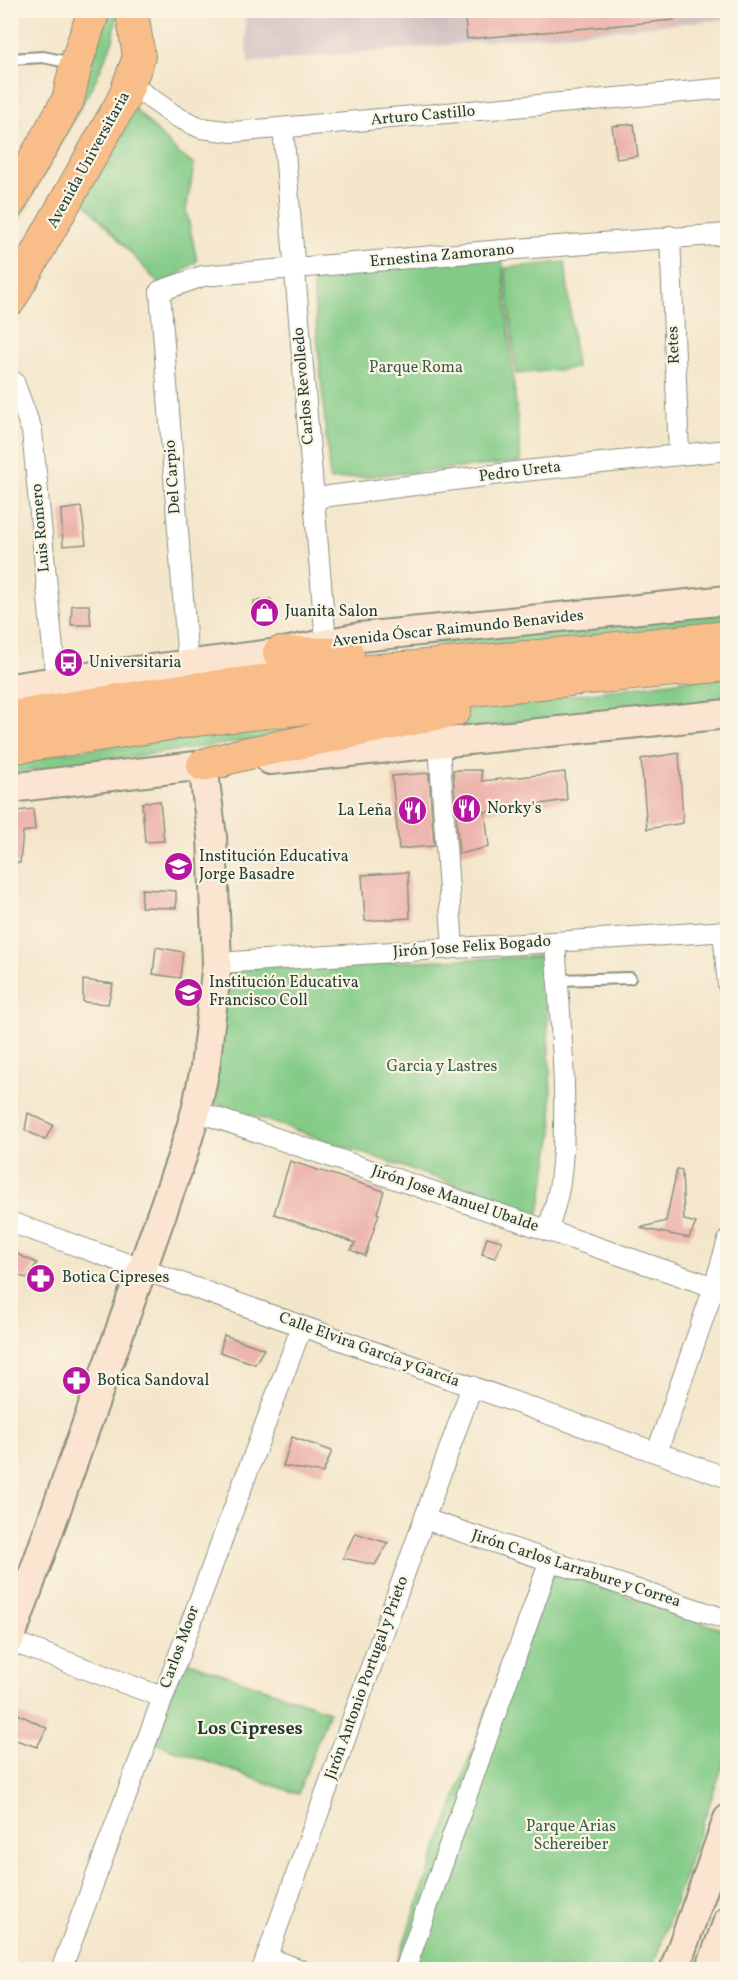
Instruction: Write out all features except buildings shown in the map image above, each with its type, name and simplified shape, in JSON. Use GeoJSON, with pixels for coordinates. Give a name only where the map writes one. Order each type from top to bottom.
{"type":"FeatureCollection","features":[{"type":"Feature","properties":{"kind":"main road"},"geometry":{"type":"LineString","coordinates":[[10,202],[68,99],[76,64],[94,10]]}},
{"type":"Feature","properties":{"kind":"main road","name":"Avenida Universitaria"},"geometry":{"type":"LineString","coordinates":[[10,300],[130,84],[139,57],[133,11]]}},
{"type":"Feature","properties":{"kind":"main road","name":"Avenida Universitaria"},"geometry":{"type":"LineString","coordinates":[[10,260],[107,87],[121,58],[133,11]]}},
{"type":"Feature","properties":{"kind":"main road"},"geometry":{"type":"LineString","coordinates":[[10,167],[52,92],[76,64]]}},
{"type":"Feature","properties":{"kind":"main road","name":"Avenida Óscar Raimundo Benavides"},"geometry":{"type":"LineString","coordinates":[[10,688],[279,653],[360,637],[728,600]]}},
{"type":"Feature","properties":{"kind":"main road","name":"Avenida Óscar Raimundo Benavides"},"geometry":{"type":"LineString","coordinates":[[10,748],[51,726],[176,691],[289,678],[728,637]]}},
{"type":"Feature","properties":{"kind":"main road"},"geometry":{"type":"LineString","coordinates":[[279,653],[538,656]]}},
{"type":"Feature","properties":{"kind":"main road","name":"Avenida Óscar Raimundo Benavides"},"geometry":{"type":"LineString","coordinates":[[10,717],[51,726],[204,719],[728,665]]}},
{"type":"Feature","properties":{"kind":"main road"},"geometry":{"type":"LineString","coordinates":[[204,765],[240,755],[490,702],[578,679]]}},
{"type":"Feature","properties":{"kind":"main road"},"geometry":{"type":"LineString","coordinates":[[10,788],[204,765],[439,745],[728,714]]}},
{"type":"Feature","properties":{"kind":"main road"},"geometry":{"type":"LineString","coordinates":[[10,1640],[142,1269],[196,1111],[206,1068],[218,963],[212,837],[204,765]]}},
{"type":"Feature","properties":{"kind":"main road"},"geometry":{"type":"LineString","coordinates":[[674,1970],[728,1820]]}},
{"type":"Feature","properties":{"kind":"main road"},"geometry":{"type":"LineString","coordinates":[[710,1970],[728,1922]]}},
{"type":"Feature","properties":{"kind":"street","name":"Arturo Castillo"},"geometry":{"type":"LineString","coordinates":[[130,84],[177,117],[201,128],[233,132],[728,88]]}},
{"type":"Feature","properties":{"kind":"street","name":"Carlos Revolledo"},"geometry":{"type":"LineString","coordinates":[[283,128],[326,643]]}},
{"type":"Feature","properties":{"kind":"street","name":"Ernestina Zamorano"},"geometry":{"type":"LineString","coordinates":[[160,291],[203,276],[670,236],[728,234]]}},
{"type":"Feature","properties":{"kind":"street","name":"Retes"},"geometry":{"type":"LineString","coordinates":[[670,236],[679,454]]}},
{"type":"Feature","properties":{"kind":"street","name":"Del Carpio"},"geometry":{"type":"LineString","coordinates":[[160,291],[188,664]]}},
{"type":"Feature","properties":{"kind":"street","name":"Luis Romero"},"geometry":{"type":"LineString","coordinates":[[10,379],[14,382],[32,431],[56,681]]}},
{"type":"Feature","properties":{"kind":"street","name":"Pedro Ureta"},"geometry":{"type":"LineString","coordinates":[[314,498],[728,450]]}},
{"type":"Feature","properties":{"kind":"street"},"geometry":{"type":"LineString","coordinates":[[439,745],[453,948]]}},
{"type":"Feature","properties":{"kind":"street"},"geometry":{"type":"LineString","coordinates":[[725,931],[728,985]]}},
{"type":"Feature","properties":{"kind":"street","name":"Jirón Jose Felix Bogado"},"geometry":{"type":"LineString","coordinates":[[218,963],[725,931]]}},
{"type":"Feature","properties":{"kind":"street"},"geometry":{"type":"LineString","coordinates":[[548,1231],[560,1184],[564,1137],[555,942]]}},
{"type":"Feature","properties":{"kind":"street","name":"Jirón Jose Manuel Ubalde"},"geometry":{"type":"LineString","coordinates":[[196,1111],[548,1231],[721,1294]]}},
{"type":"Feature","properties":{"kind":"street","name":"Calle Elvira García y García"},"geometry":{"type":"LineString","coordinates":[[10,1222],[728,1478]]}},
{"type":"Feature","properties":{"kind":"street"},"geometry":{"type":"LineString","coordinates":[[657,1452],[721,1294],[728,1240]]}},
{"type":"Feature","properties":{"kind":"street","name":"Carlos Moor"},"geometry":{"type":"LineString","coordinates":[[61,1970],[302,1326]]}},
{"type":"Feature","properties":{"kind":"street","name":"Jirón Antonio Portugal y Prieto"},"geometry":{"type":"LineString","coordinates":[[265,1963],[472,1386]]}},
{"type":"Feature","properties":{"kind":"street","name":"Jirón Carlos Larrabure y Correa"},"geometry":{"type":"LineString","coordinates":[[424,1519],[728,1620]]}},
{"type":"Feature","properties":{"kind":"street"},"geometry":{"type":"LineString","coordinates":[[405,1970],[550,1560]]}},
{"type":"Feature","properties":{"kind":"street"},"geometry":{"type":"LineString","coordinates":[[10,1640],[162,1697]]}},
{"type":"Feature","properties":{"kind":"street"},"geometry":{"type":"LineString","coordinates":[[265,1963],[301,1970]]}},
{"type":"Feature","properties":{"kind":"lane"},"geometry":{"type":"LineString","coordinates":[[10,59],[43,57],[76,64]]}},
{"type":"Feature","properties":{"kind":"lane"},"geometry":{"type":"LineString","coordinates":[[558,980],[630,978]]}},
{"type":"Feature","properties":{"kind":"shaded area"},"geometry":{"type":"Polygon","coordinates":[[[727,10],[728,19],[248,63],[244,11],[727,10]]]}},
{"type":"Feature","properties":{"kind":"green space"},"geometry":{"type":"Polygon","coordinates":[[[100,11],[118,11],[113,40],[97,77],[11,234],[11,198],[100,11]]]}},
{"type":"Feature","properties":{"kind":"green space"},"geometry":{"type":"Polygon","coordinates":[[[131,105],[177,152],[194,165],[186,210],[197,261],[161,286],[76,193],[131,105]]]}},
{"type":"Feature","properties":{"kind":"green space","name":"Parque Roma"},"geometry":{"type":"Polygon","coordinates":[[[502,257],[521,462],[330,480],[312,275],[502,257]]]}},
{"type":"Feature","properties":{"kind":"green space"},"geometry":{"type":"Polygon","coordinates":[[[565,262],[576,368],[516,374],[505,268],[565,262]]]}},
{"type":"Feature","properties":{"kind":"green space"},"geometry":{"type":"Polygon","coordinates":[[[727,606],[727,627],[558,645],[398,643],[727,606]]]}},
{"type":"Feature","properties":{"kind":"green space"},"geometry":{"type":"Polygon","coordinates":[[[727,674],[727,701],[339,741],[468,710],[727,674]]]}},
{"type":"Feature","properties":{"kind":"green space"},"geometry":{"type":"Polygon","coordinates":[[[362,718],[245,741],[11,774],[11,760],[198,734],[362,718]]]}},
{"type":"Feature","properties":{"kind":"green space","name":"Garcia y Lastres"},"geometry":{"type":"Polygon","coordinates":[[[544,956],[553,1133],[539,1213],[210,1101],[230,968],[544,956]]]}},
{"type":"Feature","properties":{"kind":"green space","name":"Parque Arias Schereiber"},"geometry":{"type":"Polygon","coordinates":[[[539,1565],[727,1631],[727,1753],[652,1969],[394,1970],[539,1565]]]}},
{"type":"Feature","properties":{"kind":"green space"},"geometry":{"type":"Polygon","coordinates":[[[183,1660],[329,1711],[298,1794],[155,1743],[183,1660]]]}},
{"type":"Feature","properties":{"kind":"place","name":"Juanita Salon"},"geometry":{"type":"Point","coordinates":[264,612]}},
{"type":"Feature","properties":{"kind":"place","name":"Universitaria"},"geometry":{"type":"Point","coordinates":[68,663]}},
{"type":"Feature","properties":{"kind":"place","name":"Norky's"},"geometry":{"type":"Point","coordinates":[466,809]}},
{"type":"Feature","properties":{"kind":"place","name":"La Leña"},"geometry":{"type":"Point","coordinates":[413,811]}},
{"type":"Feature","properties":{"kind":"place","name":"Institución Educativa Jorge Basadre"},"geometry":{"type":"Point","coordinates":[178,866]}},
{"type":"Feature","properties":{"kind":"place","name":"Institución Educativa Francisco Coll"},"geometry":{"type":"Point","coordinates":[188,992]}},
{"type":"Feature","properties":{"kind":"place","name":"Botica Cipreses"},"geometry":{"type":"Point","coordinates":[41,1278]}},
{"type":"Feature","properties":{"kind":"place","name":"Botica Sandoval"},"geometry":{"type":"Point","coordinates":[76,1381]}},
{"type":"Feature","properties":{"kind":"district","name":"Los Cipreses"},"geometry":{"type":"Point","coordinates":[250,1729]}}]}
